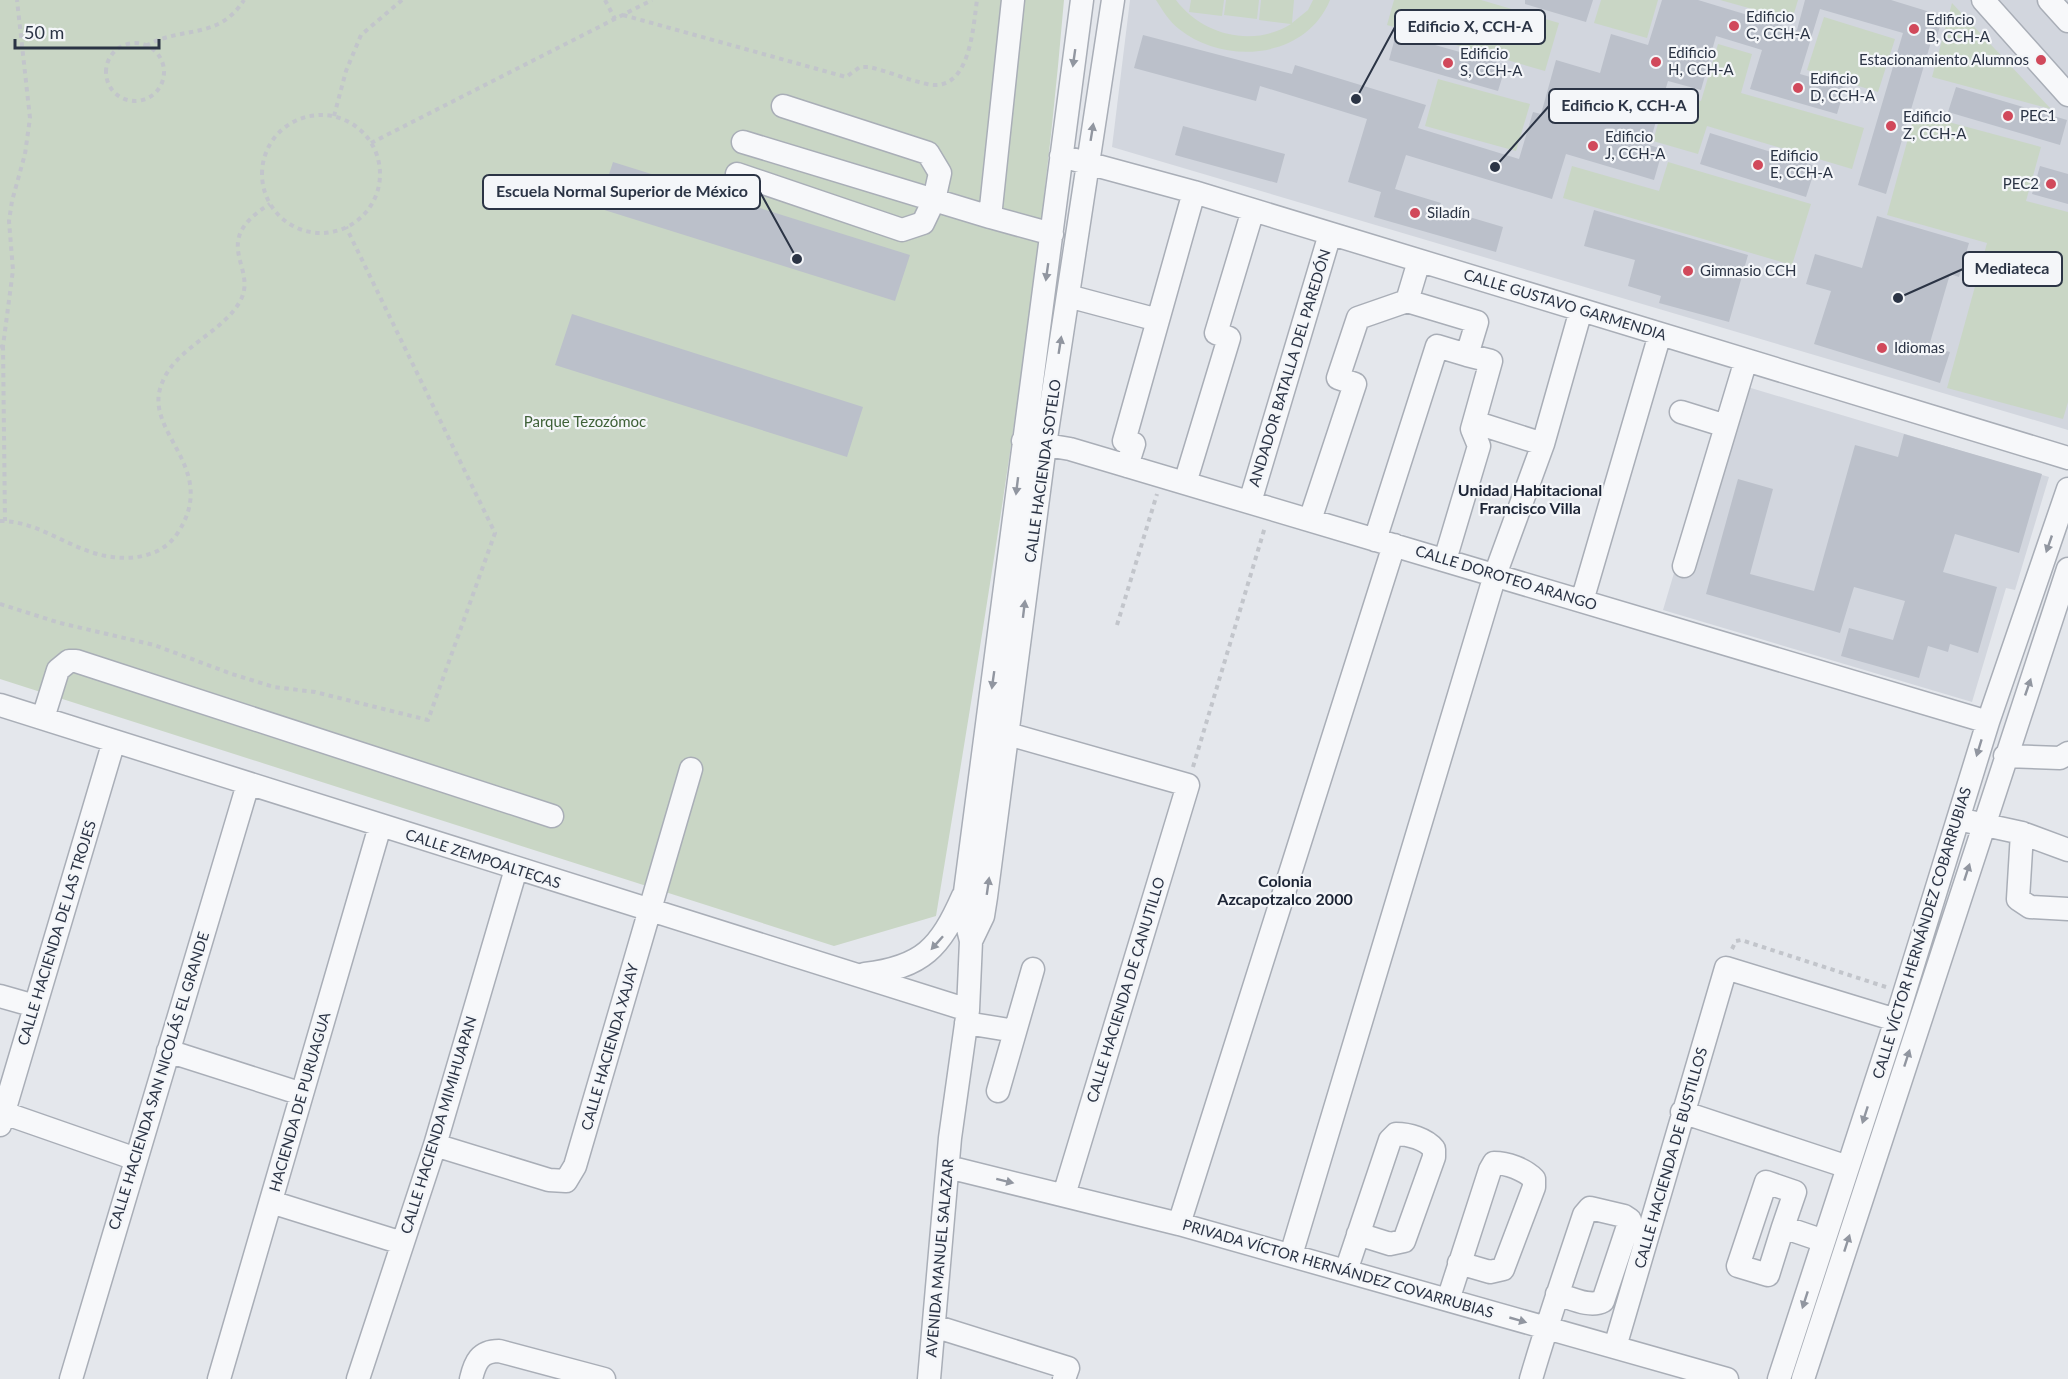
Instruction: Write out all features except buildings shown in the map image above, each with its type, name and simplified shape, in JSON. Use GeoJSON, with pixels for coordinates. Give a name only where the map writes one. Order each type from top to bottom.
{"type":"FeatureCollection","features":[{"type":"Feature","properties":{"kind":"street"},"geometry":{"type":"LineString","coordinates":[[990,218],[1013,0]]}},
{"type":"Feature","properties":{"kind":"street","name":"CALLE HACIENDA SOTELO"},"geometry":{"type":"LineString","coordinates":[[950,1138],[967,1016],[971,941],[964,912],[964,892],[1082,0]]}},
{"type":"Feature","properties":{"kind":"street","name":"CALLE HACIENDA SOTELO"},"geometry":{"type":"LineString","coordinates":[[971,941],[983,916],[1045,445],[1113,0]]}},
{"type":"Feature","properties":{"kind":"street"},"geometry":{"type":"LineString","coordinates":[[1983,0],[2068,95]]}},
{"type":"Feature","properties":{"kind":"street"},"geometry":{"type":"LineString","coordinates":[[2049,0],[2068,21]]}},
{"type":"Feature","properties":{"kind":"street"},"geometry":{"type":"LineString","coordinates":[[737,174],[902,230],[923,223],[934,200],[940,173],[928,153],[783,106]]}},
{"type":"Feature","properties":{"kind":"street"},"geometry":{"type":"LineString","coordinates":[[743,142],[990,218],[1052,234]]}},
{"type":"Feature","properties":{"kind":"street","name":"CALLE GUSTAVO GARMENDIA"},"geometry":{"type":"LineString","coordinates":[[1061,156],[1194,192],[2068,458]]}},
{"type":"Feature","properties":{"kind":"street"},"geometry":{"type":"LineString","coordinates":[[1127,466],[1134,444],[1124,441],[1194,192]]}},
{"type":"Feature","properties":{"kind":"street"},"geometry":{"type":"LineString","coordinates":[[1185,483],[1229,338],[1216,333],[1253,210]]}},
{"type":"Feature","properties":{"kind":"street","name":"ANDADOR BATALLA DEL PAREDÓN"},"geometry":{"type":"LineString","coordinates":[[1260,505],[1330,234]]}},
{"type":"Feature","properties":{"kind":"street"},"geometry":{"type":"LineString","coordinates":[[1407,301],[1419,261]]}},
{"type":"Feature","properties":{"kind":"street"},"geometry":{"type":"LineString","coordinates":[[1068,296],[1158,320]]}},
{"type":"Feature","properties":{"kind":"street"},"geometry":{"type":"LineString","coordinates":[[1310,520],[1355,384],[1338,378],[1358,318],[1407,301],[1477,322],[1467,355]]}},
{"type":"Feature","properties":{"kind":"street"},"geometry":{"type":"LineString","coordinates":[[1291,1256],[1495,575],[1543,444],[1581,310]]}},
{"type":"Feature","properties":{"kind":"street"},"geometry":{"type":"LineString","coordinates":[[1582,601],[1660,334]]}},
{"type":"Feature","properties":{"kind":"street"},"geometry":{"type":"LineString","coordinates":[[1179,1224],[1385,542],[1437,346],[1491,361],[1472,429],[1479,446],[1445,560]]}},
{"type":"Feature","properties":{"kind":"street"},"geometry":{"type":"LineString","coordinates":[[1684,566],[1746,360]]}},
{"type":"Feature","properties":{"kind":"street"},"geometry":{"type":"LineString","coordinates":[[1681,412],[1726,426]]}},
{"type":"Feature","properties":{"kind":"street"},"geometry":{"type":"LineString","coordinates":[[1474,422],[1543,444]]}},
{"type":"Feature","properties":{"kind":"street","name":"CALLE DOROTEO ARANGO"},"geometry":{"type":"LineString","coordinates":[[1023,441],[1070,449],[1988,722]]}},
{"type":"Feature","properties":{"kind":"street","name":"CALLE VÍCTOR HERNÁNDEZ COBARRUBIAS"},"geometry":{"type":"LineString","coordinates":[[1779,1379],[1896,1020],[1988,722],[2068,489]]}},
{"type":"Feature","properties":{"kind":"street","name":"CALLE VÍCTOR HERNÁNDEZ COBARRUBIAS"},"geometry":{"type":"LineString","coordinates":[[1803,1379],[2005,756],[2063,602],[2068,569]]}},
{"type":"Feature","properties":{"kind":"street"},"geometry":{"type":"LineString","coordinates":[[2035,588],[2063,602]]}},
{"type":"Feature","properties":{"kind":"street"},"geometry":{"type":"LineString","coordinates":[[43,718],[58,670],[69,660],[76,661],[552,816]]}},
{"type":"Feature","properties":{"kind":"street","name":"CALLE ZEMPOALTECAS"},"geometry":{"type":"LineString","coordinates":[[0,705],[651,912],[858,975],[967,1016],[1015,1031]]}},
{"type":"Feature","properties":{"kind":"street"},"geometry":{"type":"LineString","coordinates":[[1008,734],[1188,785]]}},
{"type":"Feature","properties":{"kind":"street","name":"CALLE HACIENDA DE LAS TROJES"},"geometry":{"type":"LineString","coordinates":[[2,1119],[114,741]]}},
{"type":"Feature","properties":{"kind":"street"},"geometry":{"type":"LineString","coordinates":[[2005,756],[2060,758],[2068,753]]}},
{"type":"Feature","properties":{"kind":"street","name":"CALLE HACIENDA XAJAY"},"geometry":{"type":"LineString","coordinates":[[435,1146],[549,1180],[566,1181],[575,1166],[691,769]]}},
{"type":"Feature","properties":{"kind":"street","name":"CALLE HACIENDA SAN NICOLÁS EL GRANDE"},"geometry":{"type":"LineString","coordinates":[[71,1379],[248,784]]}},
{"type":"Feature","properties":{"kind":"street","name":"CALLE HACIENDA DE CANUTILLO"},"geometry":{"type":"LineString","coordinates":[[1064,1195],[1188,785]]}},
{"type":"Feature","properties":{"kind":"street"},"geometry":{"type":"LineString","coordinates":[[1957,819],[2022,833],[2068,850]]}},
{"type":"Feature","properties":{"kind":"street","name":"HACIENDA DE PURUAGUA"},"geometry":{"type":"LineString","coordinates":[[219,1379],[380,826]]}},
{"type":"Feature","properties":{"kind":"street"},"geometry":{"type":"LineString","coordinates":[[2022,833],[2018,899],[2030,907],[2068,909]]}},
{"type":"Feature","properties":{"kind":"street","name":"CALLE HACIENDA MIMIHUAPAN"},"geometry":{"type":"LineString","coordinates":[[358,1379],[435,1146],[516,869]]}},
{"type":"Feature","properties":{"kind":"street"},"geometry":{"type":"LineString","coordinates":[[858,975],[893,970],[922,959],[942,939],[964,892]]}},
{"type":"Feature","properties":{"kind":"street","name":"CALLE HACIENDA DE BUSTILLOS"},"geometry":{"type":"LineString","coordinates":[[1615,1347],[1726,968],[1896,1020]]}},
{"type":"Feature","properties":{"kind":"street"},"geometry":{"type":"LineString","coordinates":[[998,1091],[1033,969]]}},
{"type":"Feature","properties":{"kind":"street"},"geometry":{"type":"LineString","coordinates":[[0,996],[35,1006]]}},
{"type":"Feature","properties":{"kind":"street"},"geometry":{"type":"LineString","coordinates":[[168,1051],[302,1094]]}},
{"type":"Feature","properties":{"kind":"street"},"geometry":{"type":"LineString","coordinates":[[1683,1112],[1848,1167]]}},
{"type":"Feature","properties":{"kind":"street"},"geometry":{"type":"LineString","coordinates":[[2,1119],[136,1160]]}},
{"type":"Feature","properties":{"kind":"street"},"geometry":{"type":"LineString","coordinates":[[1346,1271],[1358,1234],[1390,1140],[1396,1134],[1429,1143],[1434,1149],[1434,1157],[1404,1242],[1390,1244],[1358,1234]]}},
{"type":"Feature","properties":{"kind":"street","name":"AVENIDA MANUEL SALAZAR"},"geometry":{"type":"LineString","coordinates":[[929,1379],[950,1138]]}},
{"type":"Feature","properties":{"kind":"street"},"geometry":{"type":"LineString","coordinates":[[1448,1300],[1460,1263],[1494,1163],[1502,1163],[1528,1173],[1534,1179],[1534,1187],[1503,1269],[1490,1272],[1460,1263]]}},
{"type":"Feature","properties":{"kind":"street","name":"PRIVADA VÍCTOR HERNÁNDEZ COVARRUBIAS"},"geometry":{"type":"LineString","coordinates":[[948,1167],[1179,1224],[1615,1347],[1662,1370],[1726,1379]]}},
{"type":"Feature","properties":{"kind":"street"},"geometry":{"type":"LineString","coordinates":[[1766,1182],[1795,1192],[1781,1234],[1768,1275],[1738,1266],[1766,1182]]}},
{"type":"Feature","properties":{"kind":"street"},"geometry":{"type":"LineString","coordinates":[[271,1202],[402,1243]]}},
{"type":"Feature","properties":{"kind":"street"},"geometry":{"type":"LineString","coordinates":[[1531,1379],[1546,1328],[1557,1294],[1584,1215],[1590,1208],[1624,1216],[1630,1221],[1603,1301],[1589,1304],[1557,1294]]}},
{"type":"Feature","properties":{"kind":"street"},"geometry":{"type":"LineString","coordinates":[[1749,1231],[1824,1241]]}},
{"type":"Feature","properties":{"kind":"street"},"geometry":{"type":"LineString","coordinates":[[934,1326],[1068,1368],[1064,1379]]}},
{"type":"Feature","properties":{"kind":"street"},"geometry":{"type":"LineString","coordinates":[[471,1379],[480,1356],[489,1351],[499,1351],[604,1379]]}},
{"type":"Feature","properties":{"kind":"path"},"geometry":{"type":"LineString","coordinates":[[17,0],[30,118],[25,154],[9,221],[13,270],[1,347],[2,521],[34,526],[86,550],[112,557],[139,557],[160,552],[172,541],[185,523],[191,484],[159,408],[160,389],[170,368],[231,315],[242,300],[244,283],[243,269],[237,256],[238,241],[244,224],[270,204]]}},
{"type":"Feature","properties":{"kind":"path"},"geometry":{"type":"LineString","coordinates":[[146,46],[159,38],[214,27],[234,15],[244,0]]}},
{"type":"Feature","properties":{"kind":"path"},"geometry":{"type":"LineString","coordinates":[[334,116],[346,71],[361,35],[402,0]]}},
{"type":"Feature","properties":{"kind":"path"},"geometry":{"type":"LineString","coordinates":[[605,0],[615,20]]}},
{"type":"Feature","properties":{"kind":"path"},"geometry":{"type":"LineString","coordinates":[[371,143],[652,0]]}},
{"type":"Feature","properties":{"kind":"path"},"geometry":{"type":"LineString","coordinates":[[623,15],[846,77],[860,66],[869,66],[928,85],[940,85],[955,76],[966,60],[977,0]]}},
{"type":"Feature","properties":{"kind":"path"},"geometry":{"type":"LineString","coordinates":[[137,43],[146,46],[154,51],[164,67],[160,86],[146,99],[126,100],[111,88],[107,80],[108,62],[120,48],[137,43]]}},
{"type":"Feature","properties":{"kind":"path"},"geometry":{"type":"LineString","coordinates":[[312,115],[334,116],[350,122],[366,135],[377,153],[381,173],[378,193],[368,210],[346,227],[334,232],[314,233],[294,228],[279,216],[270,204],[261,183],[261,165],[267,147],[279,132],[294,121],[312,115]]}},
{"type":"Feature","properties":{"kind":"path"},"geometry":{"type":"LineString","coordinates":[[0,604],[60,623],[154,645],[232,675],[274,687],[338,697],[428,720],[495,533],[346,227]]}},
{"type":"Feature","properties":{"kind":"path"},"geometry":{"type":"LineString","coordinates":[[1117,625],[1163,477]]}},
{"type":"Feature","properties":{"kind":"path"},"geometry":{"type":"LineString","coordinates":[[1188,785],[1260,505]]}},
{"type":"Feature","properties":{"kind":"path"},"geometry":{"type":"LineString","coordinates":[[1736,941],[1741,940],[1879,985]]}},
{"type":"Feature","properties":{"kind":"shaded area"},"geometry":{"type":"Polygon","coordinates":[[[1130,0],[2068,0],[2068,430],[1112,147],[1130,0]]]}},
{"type":"Feature","properties":{"kind":"shaded area"},"geometry":{"type":"Polygon","coordinates":[[[1731,382],[2049,477],[2015,590],[2006,588],[1972,702],[1663,610],[1731,382]]]}},
{"type":"Feature","properties":{"kind":"green space","name":"Parque Tezozómoc"},"geometry":{"type":"Polygon","coordinates":[[[0,0],[1064,0],[1040,230],[1025,345],[992,574],[936,916],[834,946],[0,679],[0,0]]]}},
{"type":"Feature","properties":{"kind":"green space"},"geometry":{"type":"Polygon","coordinates":[[[1156,0],[1176,0],[1200,22],[1229,34],[1245,36],[1261,35],[1291,24],[1259,20],[1261,0],[1294,0],[1292,23],[1308,10],[1313,0],[1330,0],[1319,20],[1303,35],[1284,45],[1241,52],[1198,41],[1175,26],[1156,0]]]}},
{"type":"Feature","properties":{"kind":"green space"},"geometry":{"type":"Polygon","coordinates":[[[1191,0],[1224,0],[1222,16],[1189,12],[1191,0]]]}},
{"type":"Feature","properties":{"kind":"green space"},"geometry":{"type":"Polygon","coordinates":[[[1226,0],[1259,0],[1257,19],[1224,15],[1226,0]]]}},
{"type":"Feature","properties":{"kind":"green space"},"geometry":{"type":"Polygon","coordinates":[[[1394,0],[1481,0],[1559,23],[1545,71],[1387,25],[1394,0]]]}},
{"type":"Feature","properties":{"kind":"green space"},"geometry":{"type":"Polygon","coordinates":[[[1601,0],[1658,0],[1647,38],[1594,23],[1601,0]]]}},
{"type":"Feature","properties":{"kind":"green space"},"geometry":{"type":"Polygon","coordinates":[[[1720,0],[1798,0],[1792,20],[1720,0]]]}},
{"type":"Feature","properties":{"kind":"green space"},"geometry":{"type":"Polygon","coordinates":[[[1952,3],[2051,109],[1932,77],[1952,3]]]}},
{"type":"Feature","properties":{"kind":"green space"},"geometry":{"type":"Polygon","coordinates":[[[1824,17],[1895,39],[1878,92],[1807,70],[1824,17]]]}},
{"type":"Feature","properties":{"kind":"green space"},"geometry":{"type":"Polygon","coordinates":[[[1718,44],[1752,54],[1741,93],[1864,128],[1852,169],[1707,126],[1698,154],[1653,141],[1667,92],[1701,101],[1718,44]]]}},
{"type":"Feature","properties":{"kind":"green space"},"geometry":{"type":"Polygon","coordinates":[[[1438,79],[1530,104],[1516,151],[1425,126],[1438,79]]]}},
{"type":"Feature","properties":{"kind":"green space"},"geometry":{"type":"Polygon","coordinates":[[[1915,113],[2041,147],[2026,201],[2068,212],[2068,402],[2063,419],[1947,388],[1987,243],[1887,215],[1915,113]]]}},
{"type":"Feature","properties":{"kind":"green space"},"geometry":{"type":"Polygon","coordinates":[[[1668,162],[1811,204],[1792,265],[1563,198],[1572,166],[1659,191],[1668,162]]]}},
{"type":"Feature","properties":{"kind":"place","name":"Edificio C, CCH-A"},"geometry":{"type":"Point","coordinates":[1734,26]}},
{"type":"Feature","properties":{"kind":"place","name":"Edificio B, CCH-A"},"geometry":{"type":"Point","coordinates":[1914,29]}},
{"type":"Feature","properties":{"kind":"place","name":"Estacionamiento Alumnos"},"geometry":{"type":"Point","coordinates":[2041,60]}},
{"type":"Feature","properties":{"kind":"place","name":"Edificio H, CCH-A"},"geometry":{"type":"Point","coordinates":[1656,62]}},
{"type":"Feature","properties":{"kind":"place","name":"Edificio S, CCH-A"},"geometry":{"type":"Point","coordinates":[1448,63]}},
{"type":"Feature","properties":{"kind":"place","name":"Edificio D, CCH-A"},"geometry":{"type":"Point","coordinates":[1798,88]}},
{"type":"Feature","properties":{"kind":"place","name":"Edificio X, CCH-A"},"geometry":{"type":"Point","coordinates":[1356,99]}},
{"type":"Feature","properties":{"kind":"place","name":"PEC1"},"geometry":{"type":"Point","coordinates":[2008,116]}},
{"type":"Feature","properties":{"kind":"place","name":"Edificio Z, CCH-A"},"geometry":{"type":"Point","coordinates":[1891,126]}},
{"type":"Feature","properties":{"kind":"place","name":"Edificio J, CCH-A"},"geometry":{"type":"Point","coordinates":[1593,146]}},
{"type":"Feature","properties":{"kind":"place","name":"Edificio E, CCH-A"},"geometry":{"type":"Point","coordinates":[1758,165]}},
{"type":"Feature","properties":{"kind":"place","name":"Edificio K, CCH-A"},"geometry":{"type":"Point","coordinates":[1495,167]}},
{"type":"Feature","properties":{"kind":"place","name":"PEC2"},"geometry":{"type":"Point","coordinates":[2051,184]}},
{"type":"Feature","properties":{"kind":"place","name":"Siladín"},"geometry":{"type":"Point","coordinates":[1415,213]}},
{"type":"Feature","properties":{"kind":"place","name":"Escuela Normal Superior de México"},"geometry":{"type":"Point","coordinates":[797,259]}},
{"type":"Feature","properties":{"kind":"place","name":"Gimnasio CCH"},"geometry":{"type":"Point","coordinates":[1688,271]}},
{"type":"Feature","properties":{"kind":"place","name":"Mediateca"},"geometry":{"type":"Point","coordinates":[1898,298]}},
{"type":"Feature","properties":{"kind":"place","name":"Idiomas"},"geometry":{"type":"Point","coordinates":[1882,348]}},
{"type":"Feature","properties":{"kind":"district","name":"Unidad Habitacional Francisco Villa"},"geometry":{"type":"Point","coordinates":[1530,499]}},
{"type":"Feature","properties":{"kind":"district","name":"Colonia Azcapotzalco 2000"},"geometry":{"type":"Point","coordinates":[1285,890]}}]}
